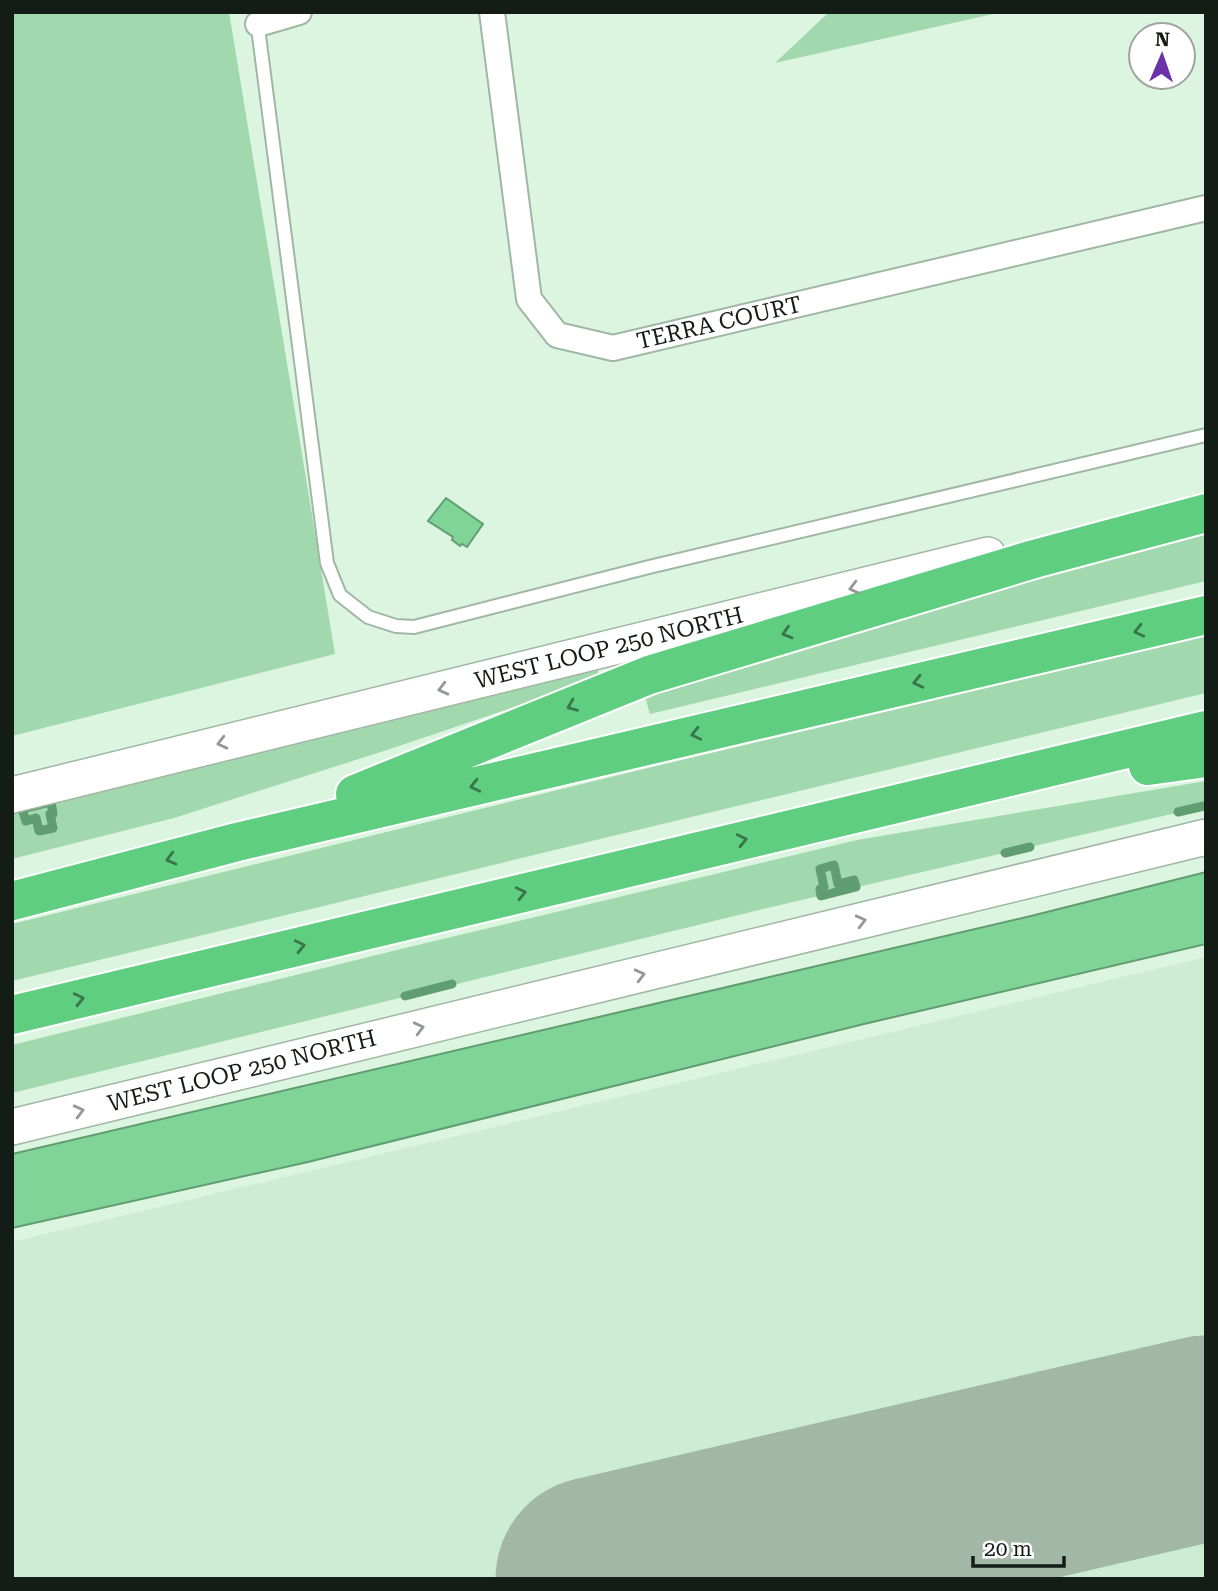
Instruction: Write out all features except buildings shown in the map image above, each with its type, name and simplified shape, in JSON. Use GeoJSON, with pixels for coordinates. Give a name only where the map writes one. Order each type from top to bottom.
{"type":"FeatureCollection","features":[{"type":"Feature","properties":{"kind":"highway"},"geometry":{"type":"LineString","coordinates":[[237,842],[649,675],[1021,562],[1206,513]]}},
{"type":"Feature","properties":{"kind":"highway"},"geometry":{"type":"LineString","coordinates":[[12,901],[237,842],[1206,615]]}},
{"type":"Feature","properties":{"kind":"highway"},"geometry":{"type":"LineString","coordinates":[[12,1015],[1206,730]]}},
{"type":"Feature","properties":{"kind":"highway"},"geometry":{"type":"LineString","coordinates":[[829,820],[1206,758]]}},
{"type":"Feature","properties":{"kind":"main road","name":"WEST LOOP 250 NORTH"},"geometry":{"type":"LineString","coordinates":[[12,795],[1206,502]]}},
{"type":"Feature","properties":{"kind":"main road","name":"WEST LOOP 250 NORTH"},"geometry":{"type":"LineString","coordinates":[[12,1127],[1206,837]]}},
{"type":"Feature","properties":{"kind":"street"},"geometry":{"type":"LineString","coordinates":[[256,18],[299,12]]}},
{"type":"Feature","properties":{"kind":"street","name":"TERRA COURT"},"geometry":{"type":"LineString","coordinates":[[492,12],[529,299],[557,335],[613,348],[1206,208]]}},
{"type":"Feature","properties":{"kind":"lane"},"geometry":{"type":"LineString","coordinates":[[256,18],[327,563],[340,595],[368,617],[396,626],[414,626],[649,567],[1206,435]]}},
{"type":"Feature","properties":{"kind":"shaded area"},"geometry":{"type":"Polygon","coordinates":[[[12,12],[229,12],[335,654],[12,736],[12,12]]]}},
{"type":"Feature","properties":{"kind":"shaded area"},"geometry":{"type":"Polygon","coordinates":[[[829,12],[1002,12],[775,63],[829,12]]]}},
{"type":"Feature","properties":{"kind":"shaded area"},"geometry":{"type":"Polygon","coordinates":[[[446,498],[483,524],[467,547],[462,544],[460,546],[452,540],[453,537],[428,521],[446,498]]]}},
{"type":"Feature","properties":{"kind":"shaded area"},"geometry":{"type":"Polygon","coordinates":[[[1206,524],[1206,581],[650,714],[645,697],[873,622],[1206,524]]]}},
{"type":"Feature","properties":{"kind":"shaded area"},"geometry":{"type":"Polygon","coordinates":[[[1206,636],[1206,693],[12,981],[12,924],[631,772],[1206,636]]]}},
{"type":"Feature","properties":{"kind":"shaded area"},"geometry":{"type":"Polygon","coordinates":[[[597,667],[600,678],[387,750],[174,818],[12,859],[12,812],[597,667]]]}},
{"type":"Feature","properties":{"kind":"shaded area"},"geometry":{"type":"Polygon","coordinates":[[[1206,781],[1206,806],[763,909],[12,1093],[12,1045],[857,840],[1206,781]]]}},
{"type":"Feature","properties":{"kind":"shaded area"},"geometry":{"type":"Polygon","coordinates":[[[1206,872],[1206,944],[864,1024],[308,1162],[12,1228],[12,1154],[1031,916],[1206,872]]]}},
{"type":"Feature","properties":{"kind":"shaded area"},"geometry":{"type":"Polygon","coordinates":[[[1206,957],[1206,1579],[12,1579],[12,1242],[1206,957]]]}},
{"type":"Feature","properties":{"kind":"waterway"},"geometry":{"type":"LineString","coordinates":[[51,802],[53,828],[39,831],[36,818],[26,821],[22,809],[51,802]]}},
{"type":"Feature","properties":{"kind":"waterway"},"geometry":{"type":"LineString","coordinates":[[1178,812],[1204,806]]}},
{"type":"Feature","properties":{"kind":"waterway"},"geometry":{"type":"LineString","coordinates":[[1005,853],[1030,847]]}},
{"type":"Feature","properties":{"kind":"waterway"},"geometry":{"type":"LineString","coordinates":[[834,865],[838,884],[854,880],[856,887],[821,896],[820,889],[824,887],[820,869],[834,865]]}},
{"type":"Feature","properties":{"kind":"waterway"},"geometry":{"type":"LineString","coordinates":[[405,996],[452,984]]}},
{"type":"Feature","properties":{"kind":"taxiway"},"geometry":{"type":"LineString","coordinates":[[622,1579],[628,1572]]}},
{"type":"Feature","properties":{"kind":"runway"},"geometry":{"type":"LineString","coordinates":[[598,1579],[1206,1438]]}}]}
